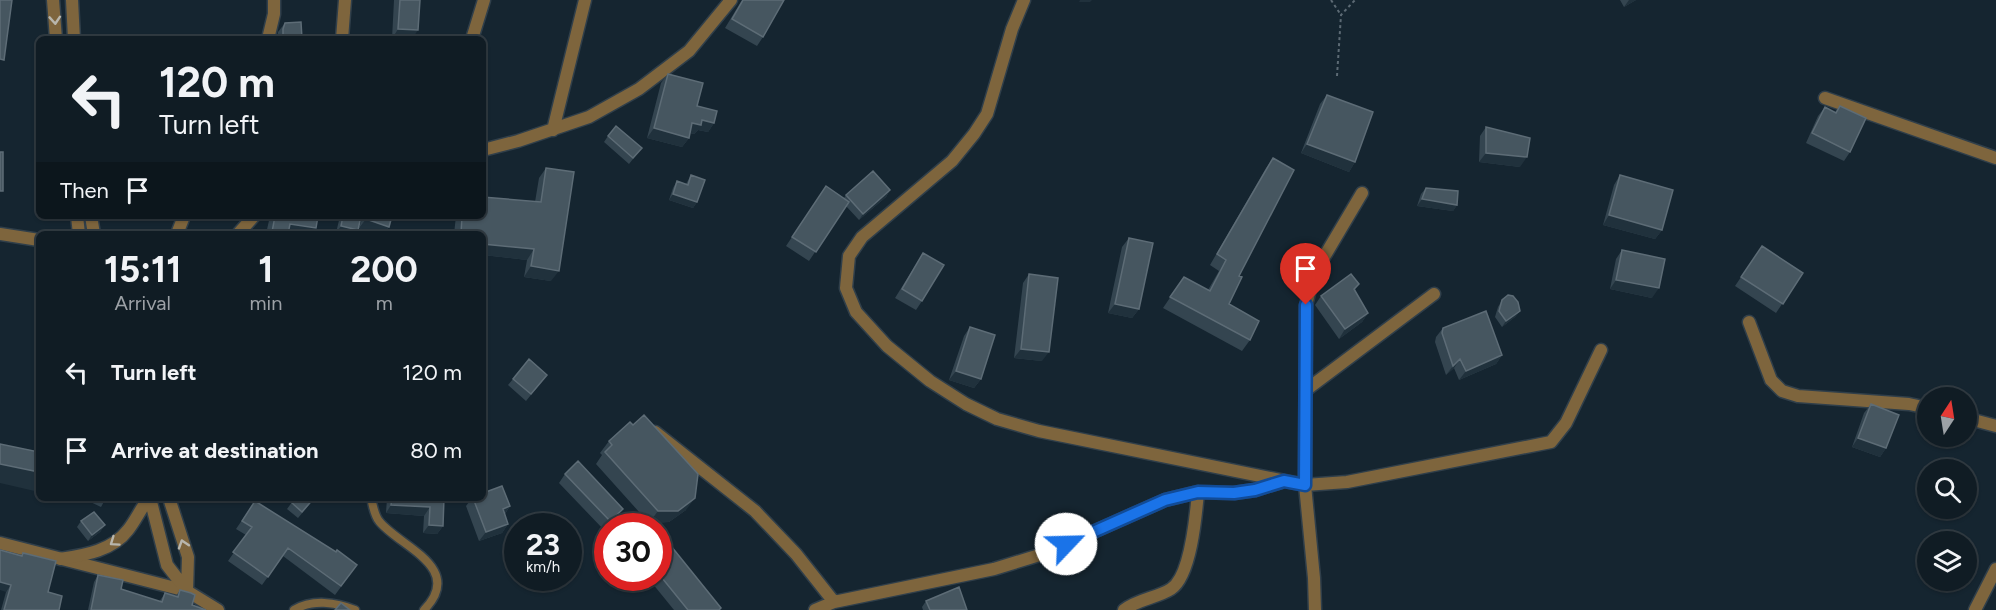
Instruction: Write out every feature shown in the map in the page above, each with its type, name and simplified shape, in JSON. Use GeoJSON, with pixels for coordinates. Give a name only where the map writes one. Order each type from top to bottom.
{"type":"FeatureCollection","features":[{"type":"Feature","properties":{"kind":"street"},"geometry":{"type":"LineString","coordinates":[[53,0],[56,36]]}},
{"type":"Feature","properties":{"kind":"street"},"geometry":{"type":"LineString","coordinates":[[72,0],[74,36]]}},
{"type":"Feature","properties":{"kind":"street"},"geometry":{"type":"LineString","coordinates":[[269,36],[274,14],[274,0]]}},
{"type":"Feature","properties":{"kind":"street"},"geometry":{"type":"LineString","coordinates":[[342,36],[345,0]]}},
{"type":"Feature","properties":{"kind":"street"},"geometry":{"type":"LineString","coordinates":[[473,36],[484,0]]}},
{"type":"Feature","properties":{"kind":"street"},"geometry":{"type":"LineString","coordinates":[[553,130],[585,0]]}},
{"type":"Feature","properties":{"kind":"street"},"geometry":{"type":"LineString","coordinates":[[486,149],[589,117],[639,89],[688,51],[731,0]]}},
{"type":"Feature","properties":{"kind":"street"},"geometry":{"type":"LineString","coordinates":[[1024,0],[1012,29],[987,114],[974,134],[952,161],[862,237],[849,256],[846,288],[856,312],[887,346],[930,381],[966,404],[997,419],[1039,431],[1305,485],[1347,482],[1551,442],[1566,423],[1601,350]]}},
{"type":"Feature","properties":{"kind":"street"},"geometry":{"type":"LineString","coordinates":[[1826,98],[1996,158]]}},
{"type":"Feature","properties":{"kind":"street"},"geometry":{"type":"LineString","coordinates":[[1315,610],[1305,485],[1306,305],[1314,274],[1362,193]]}},
{"type":"Feature","properties":{"kind":"street"},"geometry":{"type":"LineString","coordinates":[[241,231],[251,219]]}},
{"type":"Feature","properties":{"kind":"street"},"geometry":{"type":"LineString","coordinates":[[0,234],[36,240]]}},
{"type":"Feature","properties":{"kind":"street"},"geometry":{"type":"LineString","coordinates":[[1306,390],[1434,294]]}},
{"type":"Feature","properties":{"kind":"street"},"geometry":{"type":"LineString","coordinates":[[1749,322],[1771,380],[1782,391],[1798,396],[1917,406]]}},
{"type":"Feature","properties":{"kind":"street"},"geometry":{"type":"LineString","coordinates":[[1977,421],[1996,426]]}},
{"type":"Feature","properties":{"kind":"street"},"geometry":{"type":"LineString","coordinates":[[652,429],[755,511],[796,554],[834,602]]}},
{"type":"Feature","properties":{"kind":"street"},"geometry":{"type":"LineString","coordinates":[[815,610],[834,602],[994,569],[1046,553],[1165,500],[1198,492],[1234,493],[1255,490],[1284,481]]}},
{"type":"Feature","properties":{"kind":"street"},"geometry":{"type":"LineString","coordinates":[[1125,610],[1132,604],[1172,589],[1184,571],[1193,538],[1198,492]]}},
{"type":"Feature","properties":{"kind":"street"},"geometry":{"type":"LineString","coordinates":[[60,559],[94,553],[115,542],[129,529],[147,501]]}},
{"type":"Feature","properties":{"kind":"street"},"geometry":{"type":"LineString","coordinates":[[150,501],[167,565],[187,591]]}},
{"type":"Feature","properties":{"kind":"street"},"geometry":{"type":"LineString","coordinates":[[170,501],[188,557],[187,591]]}},
{"type":"Feature","properties":{"kind":"street"},"geometry":{"type":"LineString","coordinates":[[0,543],[187,591],[218,610]]}},
{"type":"Feature","properties":{"kind":"street"},"geometry":{"type":"LineString","coordinates":[[1976,610],[1996,569]]}},
{"type":"Feature","properties":{"kind":"lane"},"geometry":{"type":"LineString","coordinates":[[372,501],[378,520],[418,552],[436,577],[437,589],[432,601],[424,610]]}},
{"type":"Feature","properties":{"kind":"lane"},"geometry":{"type":"LineString","coordinates":[[294,610],[321,602],[355,610]]}},
{"type":"Feature","properties":{"kind":"path"},"geometry":{"type":"LineString","coordinates":[[1331,0],[1341,15],[1337,76]]}},
{"type":"Feature","properties":{"kind":"path"},"geometry":{"type":"LineString","coordinates":[[1341,15],[1355,0]]}},
{"type":"Feature","properties":{"kind":"building"},"geometry":{"type":"Polygon","coordinates":[[[0,0],[12,0],[4,60],[0,59],[0,0]]]}},
{"type":"Feature","properties":{"kind":"building"},"geometry":{"type":"Polygon","coordinates":[[[400,0],[420,0],[418,30],[398,29],[400,0]]]}},
{"type":"Feature","properties":{"kind":"building"},"geometry":{"type":"Polygon","coordinates":[[[743,0],[784,0],[763,37],[732,19],[743,0]]]}},
{"type":"Feature","properties":{"kind":"building"},"geometry":{"type":"Polygon","coordinates":[[[301,22],[302,36],[283,36],[285,23],[301,22]]]}},
{"type":"Feature","properties":{"kind":"building"},"geometry":{"type":"Polygon","coordinates":[[[668,74],[703,83],[697,106],[717,111],[714,123],[702,120],[701,125],[692,123],[689,138],[654,128],[668,74]]]}},
{"type":"Feature","properties":{"kind":"building"},"geometry":{"type":"Polygon","coordinates":[[[1327,95],[1373,112],[1355,162],[1307,144],[1327,95]]]}},
{"type":"Feature","properties":{"kind":"building"},"geometry":{"type":"Polygon","coordinates":[[[1840,106],[1866,118],[1850,152],[1812,133],[1825,107],[1836,113],[1840,106]]]}},
{"type":"Feature","properties":{"kind":"building"},"geometry":{"type":"Polygon","coordinates":[[[616,126],[642,148],[633,158],[608,136],[616,126]]]}},
{"type":"Feature","properties":{"kind":"building"},"geometry":{"type":"Polygon","coordinates":[[[1486,127],[1530,138],[1527,157],[1486,153],[1486,127]]]}},
{"type":"Feature","properties":{"kind":"building"},"geometry":{"type":"Polygon","coordinates":[[[0,152],[3,152],[3,191],[0,191],[0,152]]]}},
{"type":"Feature","properties":{"kind":"building"},"geometry":{"type":"Polygon","coordinates":[[[1273,158],[1294,170],[1239,276],[1242,277],[1229,304],[1259,321],[1250,340],[1170,297],[1184,277],[1210,291],[1226,260],[1217,254],[1273,158]]]}},
{"type":"Feature","properties":{"kind":"building"},"geometry":{"type":"Polygon","coordinates":[[[546,168],[574,172],[559,271],[531,266],[534,249],[486,244],[486,231],[461,231],[462,219],[486,219],[486,197],[541,202],[546,168]]]}},
{"type":"Feature","properties":{"kind":"building"},"geometry":{"type":"Polygon","coordinates":[[[873,171],[890,190],[863,214],[846,195],[873,171]]]}},
{"type":"Feature","properties":{"kind":"building"},"geometry":{"type":"Polygon","coordinates":[[[691,175],[705,180],[697,202],[673,194],[677,181],[688,185],[691,175]]]}},
{"type":"Feature","properties":{"kind":"building"},"geometry":{"type":"Polygon","coordinates":[[[1620,175],[1673,190],[1662,230],[1609,215],[1620,175]]]}},
{"type":"Feature","properties":{"kind":"building"},"geometry":{"type":"Polygon","coordinates":[[[826,186],[849,202],[816,252],[792,237],[826,186]]]}},
{"type":"Feature","properties":{"kind":"building"},"geometry":{"type":"Polygon","coordinates":[[[1426,188],[1458,191],[1457,205],[1422,199],[1426,188]]]}},
{"type":"Feature","properties":{"kind":"building"},"geometry":{"type":"Polygon","coordinates":[[[274,219],[318,219],[316,228],[290,224],[289,231],[272,231],[274,219]]]}},
{"type":"Feature","properties":{"kind":"building"},"geometry":{"type":"Polygon","coordinates":[[[342,219],[360,219],[358,230],[341,226],[342,219]]]}},
{"type":"Feature","properties":{"kind":"building"},"geometry":{"type":"Polygon","coordinates":[[[366,219],[391,219],[389,227],[366,219]]]}},
{"type":"Feature","properties":{"kind":"building"},"geometry":{"type":"Polygon","coordinates":[[[1129,238],[1153,243],[1139,309],[1115,304],[1129,238]]]}},
{"type":"Feature","properties":{"kind":"building"},"geometry":{"type":"Polygon","coordinates":[[[1762,246],[1803,273],[1783,304],[1741,277],[1762,246]]]}},
{"type":"Feature","properties":{"kind":"building"},"geometry":{"type":"Polygon","coordinates":[[[1622,250],[1665,259],[1659,288],[1616,280],[1622,250]]]}},
{"type":"Feature","properties":{"kind":"building"},"geometry":{"type":"Polygon","coordinates":[[[923,253],[944,265],[922,301],[902,289],[923,253]]]}},
{"type":"Feature","properties":{"kind":"building"},"geometry":{"type":"Polygon","coordinates":[[[1029,274],[1058,278],[1049,352],[1021,349],[1029,274]]]}},
{"type":"Feature","properties":{"kind":"building"},"geometry":{"type":"Polygon","coordinates":[[[1351,274],[1359,284],[1354,289],[1368,313],[1345,329],[1321,296],[1351,274]]]}},
{"type":"Feature","properties":{"kind":"building"},"geometry":{"type":"Polygon","coordinates":[[[1508,295],[1513,296],[1518,302],[1520,311],[1506,321],[1499,311],[1502,300],[1508,295]]]}},
{"type":"Feature","properties":{"kind":"building"},"geometry":{"type":"Polygon","coordinates":[[[1486,311],[1502,355],[1466,371],[1460,359],[1453,366],[1442,333],[1443,328],[1486,311]]]}},
{"type":"Feature","properties":{"kind":"building"},"geometry":{"type":"Polygon","coordinates":[[[970,327],[995,335],[981,379],[956,371],[970,327]]]}},
{"type":"Feature","properties":{"kind":"building"},"geometry":{"type":"Polygon","coordinates":[[[529,359],[547,375],[531,394],[513,379],[529,359]]]}},
{"type":"Feature","properties":{"kind":"building"},"geometry":{"type":"Polygon","coordinates":[[[1871,404],[1899,415],[1886,448],[1858,438],[1871,404]]]}},
{"type":"Feature","properties":{"kind":"building"},"geometry":{"type":"Polygon","coordinates":[[[644,415],[698,474],[695,498],[678,511],[658,511],[605,452],[612,445],[609,441],[630,422],[633,425],[644,415]]]}},
{"type":"Feature","properties":{"kind":"building"},"geometry":{"type":"Polygon","coordinates":[[[0,444],[36,451],[36,471],[0,464],[0,444]]]}},
{"type":"Feature","properties":{"kind":"building"},"geometry":{"type":"Polygon","coordinates":[[[578,461],[623,509],[619,513],[602,513],[565,474],[578,461]]]}},
{"type":"Feature","properties":{"kind":"building"},"geometry":{"type":"Polygon","coordinates":[[[502,486],[510,506],[503,509],[504,525],[486,532],[474,501],[486,501],[486,492],[502,486]]]}},
{"type":"Feature","properties":{"kind":"building"},"geometry":{"type":"Polygon","coordinates":[[[255,501],[336,552],[337,550],[357,565],[341,586],[288,548],[268,577],[233,552],[252,527],[242,521],[255,501]]]}},
{"type":"Feature","properties":{"kind":"building"},"geometry":{"type":"Polygon","coordinates":[[[292,501],[311,501],[302,512],[292,501]]]}},
{"type":"Feature","properties":{"kind":"building"},"geometry":{"type":"Polygon","coordinates":[[[392,501],[444,501],[443,526],[429,525],[430,507],[391,505],[392,501]]]}},
{"type":"Feature","properties":{"kind":"building"},"geometry":{"type":"Polygon","coordinates":[[[94,512],[105,525],[92,535],[81,521],[94,512]]]}},
{"type":"Feature","properties":{"kind":"building"},"geometry":{"type":"Polygon","coordinates":[[[672,547],[721,608],[719,610],[688,610],[672,590],[672,547]]]}},
{"type":"Feature","properties":{"kind":"building"},"geometry":{"type":"Polygon","coordinates":[[[0,550],[56,561],[48,592],[62,596],[59,610],[4,610],[11,585],[0,582],[0,550]]]}},
{"type":"Feature","properties":{"kind":"building"},"geometry":{"type":"Polygon","coordinates":[[[98,575],[123,580],[121,589],[162,602],[165,593],[178,597],[180,590],[191,593],[195,595],[192,605],[206,610],[91,610],[98,575]]]}},
{"type":"Feature","properties":{"kind":"building"},"geometry":{"type":"Polygon","coordinates":[[[959,587],[967,610],[930,610],[926,601],[959,587]]]}},
{"type":"Feature","properties":{"kind":"building"},"geometry":{"type":"Polygon","coordinates":[[[341,603],[350,610],[335,610],[341,603]]]}},
{"type":"Feature","properties":{"kind":"route"},"geometry":{"type":"LineString","coordinates":[[1066,544],[1165,500],[1198,492],[1234,493],[1255,490],[1284,481],[1305,485],[1306,305]]}}]}
